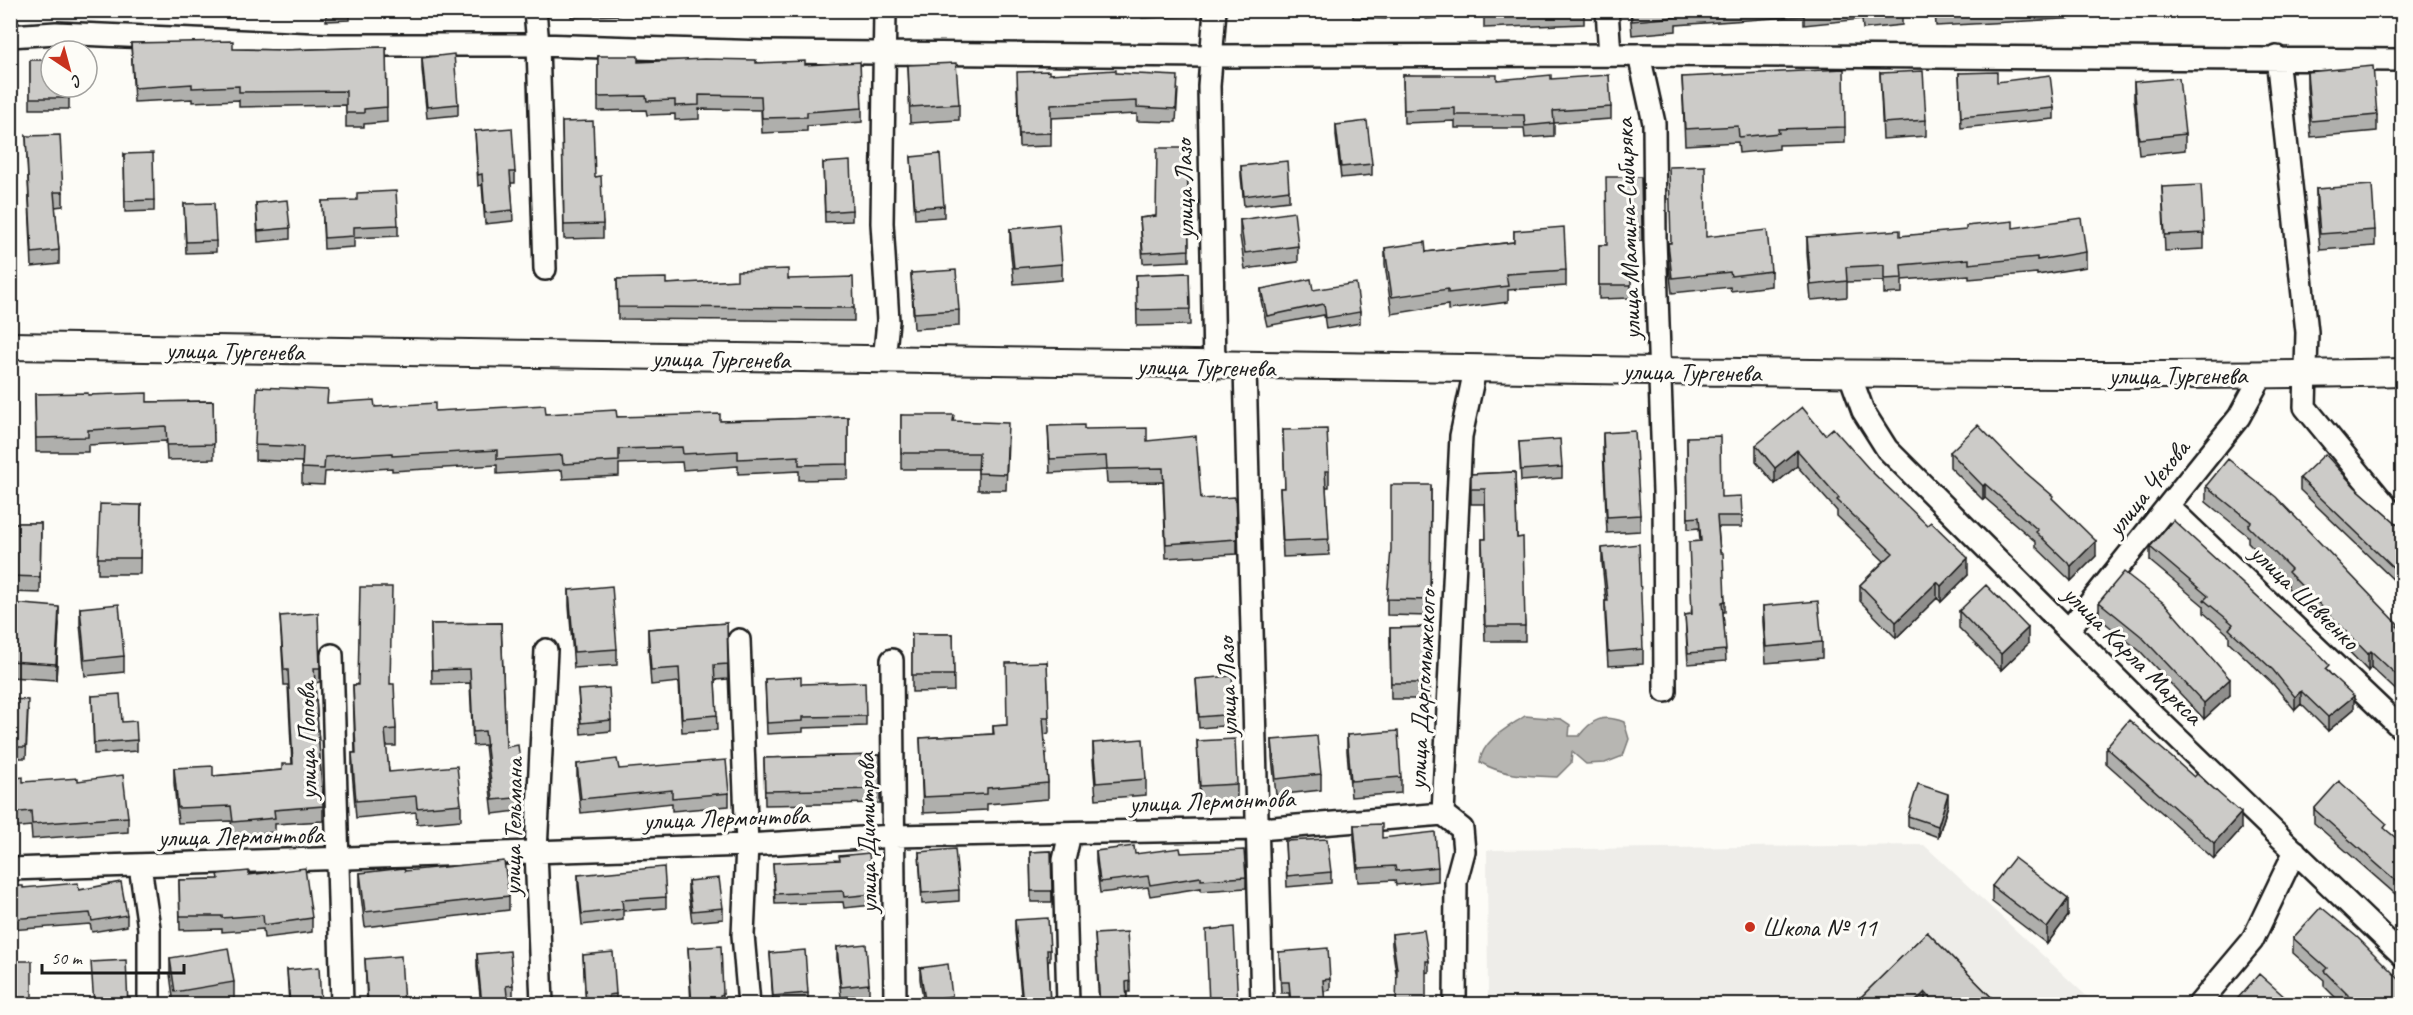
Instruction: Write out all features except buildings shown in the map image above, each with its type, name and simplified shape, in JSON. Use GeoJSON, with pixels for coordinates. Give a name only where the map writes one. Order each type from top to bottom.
{"type":"FeatureCollection","features":[{"type":"Feature","properties":{"kind":"street"},"geometry":{"type":"LineString","coordinates":[[535,10],[545,268]]}},
{"type":"Feature","properties":{"kind":"street"},"geometry":{"type":"LineString","coordinates":[[884,362],[888,321],[882,223],[885,10]]}},
{"type":"Feature","properties":{"kind":"street","name":"улица Лазо"},"geometry":{"type":"LineString","coordinates":[[1214,367],[1209,86],[1215,10]]}},
{"type":"Feature","properties":{"kind":"street"},"geometry":{"type":"LineString","coordinates":[[1607,10],[1610,54]]}},
{"type":"Feature","properties":{"kind":"street"},"geometry":{"type":"LineString","coordinates":[[10,36],[56,33],[329,45],[538,45],[766,52],[885,51],[1211,56],[1610,54],[2277,57],[2403,60]]}},
{"type":"Feature","properties":{"kind":"street","name":"улица Мамина-Сибиряка"},"geometry":{"type":"LineString","coordinates":[[1639,55],[1654,123],[1664,492],[1665,691]]}},
{"type":"Feature","properties":{"kind":"street"},"geometry":{"type":"LineString","coordinates":[[2277,57],[2307,332],[2305,407],[2403,525]]}},
{"type":"Feature","properties":{"kind":"street","name":"улица Тургенева"},"geometry":{"type":"LineString","coordinates":[[10,346],[1245,368],[1850,375],[2306,375],[2403,372]]}},
{"type":"Feature","properties":{"kind":"street","name":"улица Лазо"},"geometry":{"type":"LineString","coordinates":[[1245,368],[1262,1005]]}},
{"type":"Feature","properties":{"kind":"street","name":"улица Даргомыжского"},"geometry":{"type":"LineString","coordinates":[[1455,1005],[1456,881],[1464,851],[1462,829],[1443,814],[1461,436],[1475,370]]}},
{"type":"Feature","properties":{"kind":"street","name":"улица Карла Маркса"},"geometry":{"type":"LineString","coordinates":[[1850,375],[1863,411],[1887,449],[2142,704],[2403,955]]}},
{"type":"Feature","properties":{"kind":"street","name":"улица Чехова"},"geometry":{"type":"LineString","coordinates":[[2069,629],[2239,417],[2262,375]]}},
{"type":"Feature","properties":{"kind":"street","name":"улица Шевченко"},"geometry":{"type":"LineString","coordinates":[[2169,506],[2403,729]]}},
{"type":"Feature","properties":{"kind":"street"},"geometry":{"type":"LineString","coordinates":[[739,640],[747,845],[743,935],[749,1005]]}},
{"type":"Feature","properties":{"kind":"street","name":"улица Тельмана"},"geometry":{"type":"LineString","coordinates":[[542,1005],[536,851],[546,650]]}},
{"type":"Feature","properties":{"kind":"street","name":"улица Попова"},"geometry":{"type":"LineString","coordinates":[[332,655],[336,737],[336,861],[342,1005]]}},
{"type":"Feature","properties":{"kind":"street","name":"улица Димитрова"},"geometry":{"type":"LineString","coordinates":[[892,660],[895,1005]]}},
{"type":"Feature","properties":{"kind":"street","name":"улица Лермонтова"},"geometry":{"type":"LineString","coordinates":[[10,869],[336,861],[536,851],[747,845],[894,836],[1259,829],[1443,814]]}},
{"type":"Feature","properties":{"kind":"street"},"geometry":{"type":"LineString","coordinates":[[1068,1005],[1064,860],[1070,833]]}},
{"type":"Feature","properties":{"kind":"street"},"geometry":{"type":"LineString","coordinates":[[2199,1005],[2252,941],[2295,851]]}},
{"type":"Feature","properties":{"kind":"street"},"geometry":{"type":"LineString","coordinates":[[140,866],[149,928],[149,1005]]}},
{"type":"Feature","properties":{"kind":"shaded area"},"geometry":{"type":"Polygon","coordinates":[[[1525,716],[1561,719],[1570,725],[1569,736],[1579,736],[1593,722],[1610,718],[1624,722],[1629,739],[1623,756],[1605,763],[1586,764],[1572,752],[1571,763],[1557,777],[1507,773],[1480,762],[1482,754],[1491,741],[1525,716]]]}},
{"type":"Feature","properties":{"kind":"shaded area","name":"Школа № 11"},"geometry":{"type":"Polygon","coordinates":[[[1924,845],[2095,1004],[1488,1004],[1487,850],[1924,845]]]}},
{"type":"Feature","properties":{"kind":"place","name":"Школа № 11"},"geometry":{"type":"Point","coordinates":[1750,927]}}]}
